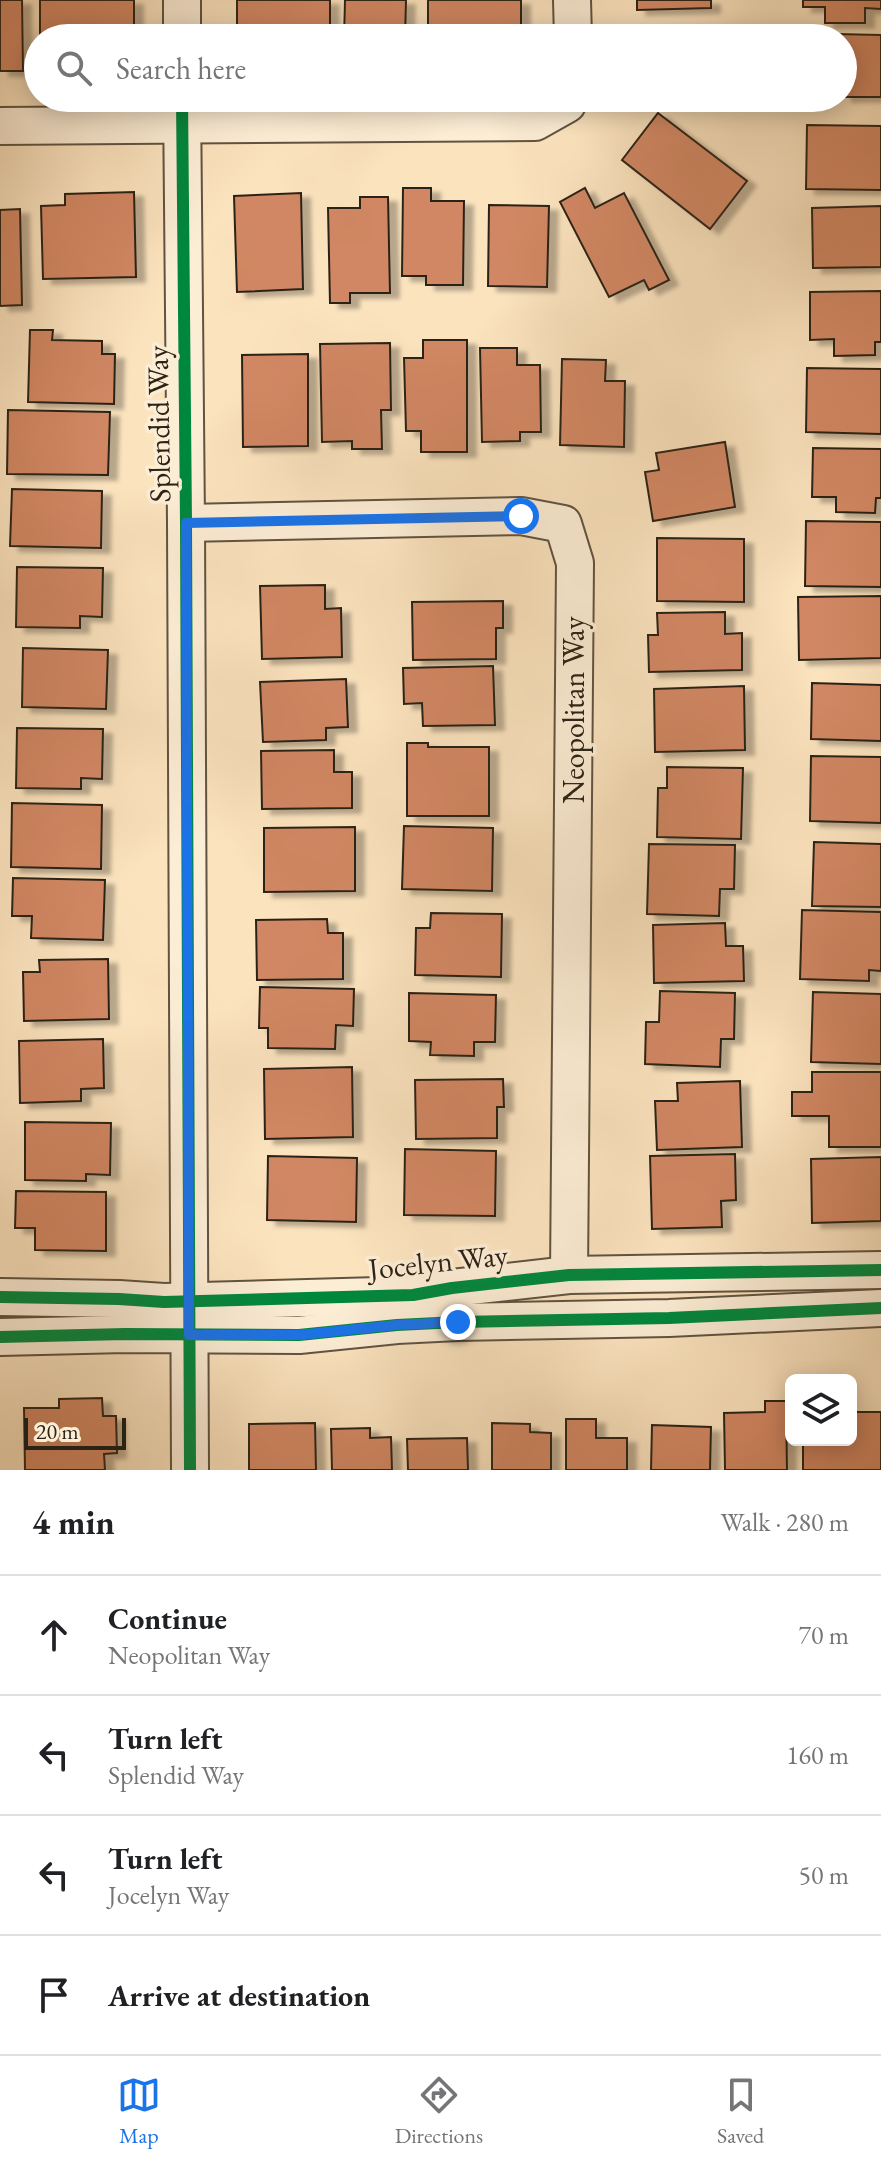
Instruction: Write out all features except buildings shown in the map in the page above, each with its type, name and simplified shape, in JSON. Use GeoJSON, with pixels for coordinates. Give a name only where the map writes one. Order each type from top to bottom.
{"type":"FeatureCollection","features":[{"type":"Feature","properties":{"kind":"street"},"geometry":{"type":"LineString","coordinates":[[182,0],[182,24]]}},
{"type":"Feature","properties":{"kind":"street"},"geometry":{"type":"LineString","coordinates":[[572,0],[573,24]]}},
{"type":"Feature","properties":{"kind":"street"},"geometry":{"type":"LineString","coordinates":[[0,126],[182,112],[535,122],[553,112]]}},
{"type":"Feature","properties":{"kind":"street","name":"Splendid Way"},"geometry":{"type":"LineString","coordinates":[[182,112],[190,1470]]}},
{"type":"Feature","properties":{"kind":"street","name":"Neopolitan Way"},"geometry":{"type":"LineString","coordinates":[[186,523],[521,516],[563,524],[575,563],[569,1275]]}},
{"type":"Feature","properties":{"kind":"street","name":"Jocelyn Way"},"geometry":{"type":"LineString","coordinates":[[0,1337],[125,1334],[189,1318],[569,1275],[881,1270]]}},
{"type":"Feature","properties":{"kind":"street","name":"Jocelyn Way"},"geometry":{"type":"LineString","coordinates":[[0,1297],[164,1302],[189,1318],[299,1335],[458,1322],[669,1318],[881,1308]]}},
{"type":"Feature","properties":{"kind":"cycle path"},"geometry":{"type":"LineString","coordinates":[[182,112],[190,1470]]}},
{"type":"Feature","properties":{"kind":"cycle path"},"geometry":{"type":"LineString","coordinates":[[0,1297],[164,1302],[413,1295],[569,1275],[881,1270]]}},
{"type":"Feature","properties":{"kind":"cycle path"},"geometry":{"type":"LineString","coordinates":[[0,1337],[299,1335],[458,1322],[669,1318],[881,1308]]}},
{"type":"Feature","properties":{"kind":"route"},"geometry":{"type":"LineString","coordinates":[[458,1322],[299,1335],[189,1335],[186,523],[521,516]]}}]}
